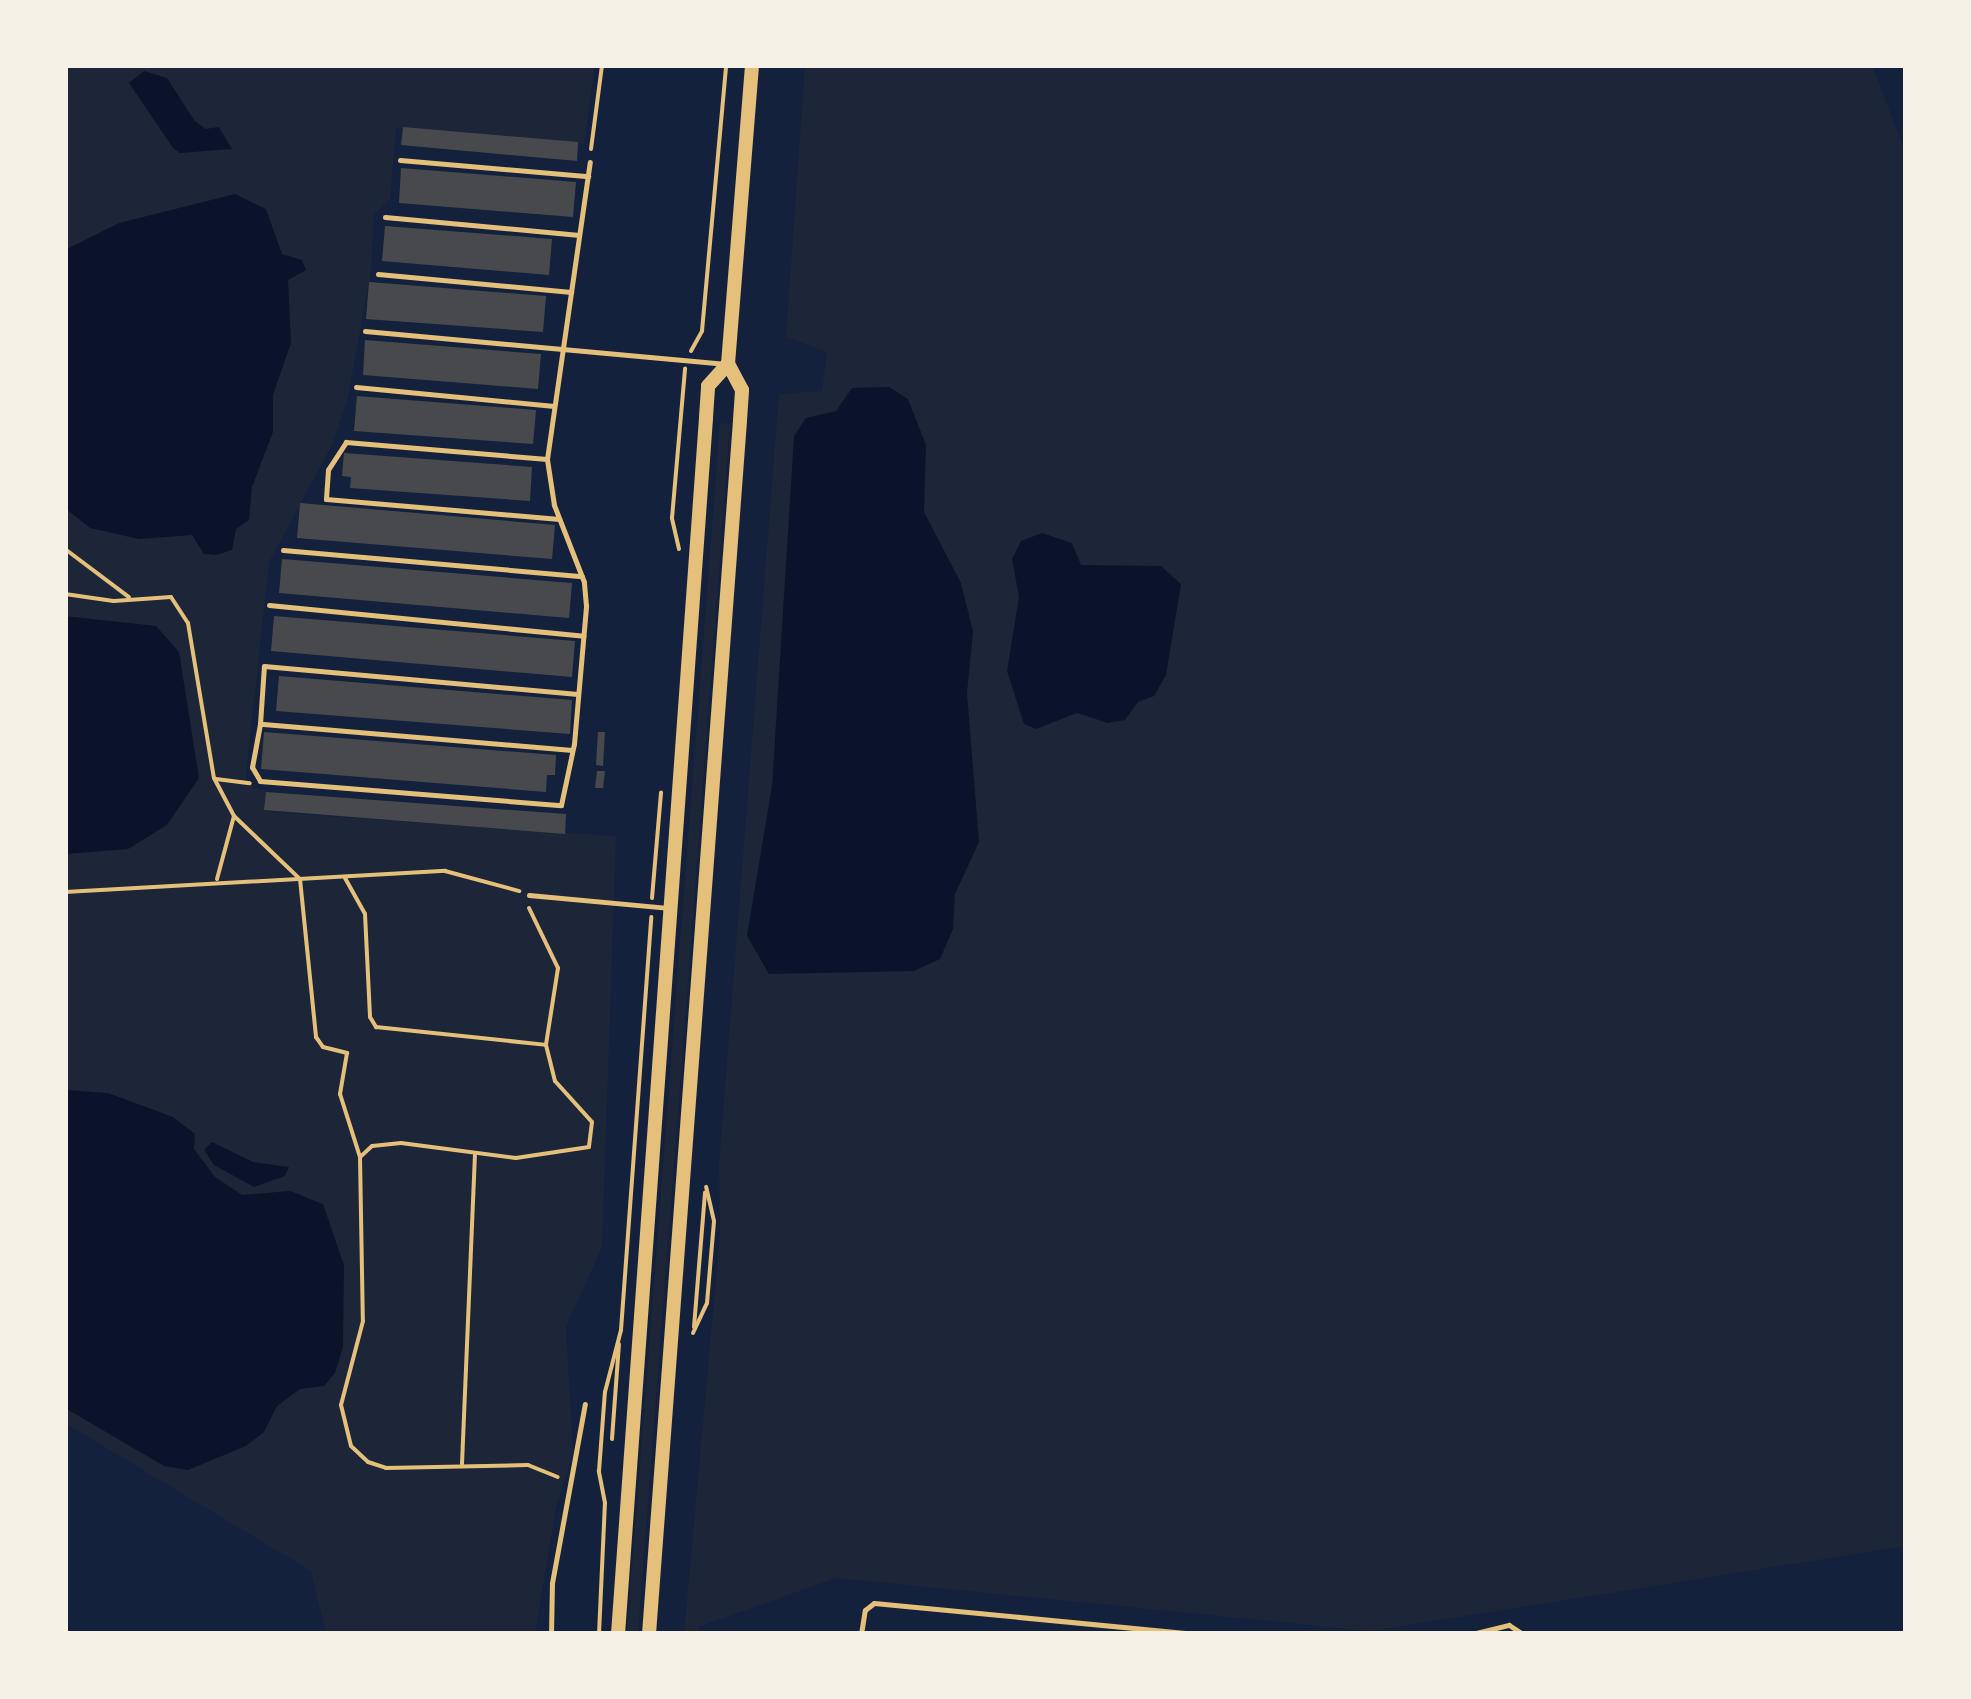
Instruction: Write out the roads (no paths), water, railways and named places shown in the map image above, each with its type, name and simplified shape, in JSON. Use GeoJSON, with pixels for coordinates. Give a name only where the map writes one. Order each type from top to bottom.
{"type":"FeatureCollection","features":[{"type":"Feature","properties":{"kind":"street"},"geometry":{"type":"LineString","coordinates":[[649,1634],[742,390],[728,364],[752,65]]}},
{"type":"Feature","properties":{"kind":"street"},"geometry":{"type":"LineString","coordinates":[[618,1634],[674,908],[708,386],[728,364]]}},
{"type":"Feature","properties":{"kind":"lane"},"geometry":{"type":"LineString","coordinates":[[400,160],[588,176]]}},
{"type":"Feature","properties":{"kind":"lane"},"geometry":{"type":"LineString","coordinates":[[578,694],[264,666],[252,767],[260,781],[560,805],[572,750],[578,694],[583,636],[582,576],[559,519],[547,458],[590,162]]}},
{"type":"Feature","properties":{"kind":"lane"},"geometry":{"type":"LineString","coordinates":[[385,217],[579,236]]}},
{"type":"Feature","properties":{"kind":"lane"},"geometry":{"type":"LineString","coordinates":[[378,274],[571,292]]}},
{"type":"Feature","properties":{"kind":"lane"},"geometry":{"type":"LineString","coordinates":[[365,331],[728,364]]}},
{"type":"Feature","properties":{"kind":"lane"},"geometry":{"type":"LineString","coordinates":[[356,387],[554,406]]}},
{"type":"Feature","properties":{"kind":"lane"},"geometry":{"type":"LineString","coordinates":[[547,458],[346,442],[328,470],[326,499],[559,519]]}},
{"type":"Feature","properties":{"kind":"lane"},"geometry":{"type":"LineString","coordinates":[[283,550],[582,576]]}},
{"type":"Feature","properties":{"kind":"lane"},"geometry":{"type":"LineString","coordinates":[[269,605],[583,636]]}},
{"type":"Feature","properties":{"kind":"lane"},"geometry":{"type":"LineString","coordinates":[[260,724],[572,750]]}},
{"type":"Feature","properties":{"kind":"lane"},"geometry":{"type":"LineString","coordinates":[[529,894],[674,908]]}},
{"type":"Feature","properties":{"kind":"lane"},"geometry":{"type":"LineString","coordinates":[[550,1634],[552,1583],[585,1404]]}},
{"type":"Feature","properties":{"kind":"lane"},"geometry":{"type":"LineString","coordinates":[[861,1634],[865,1610],[874,1603],[1196,1634]]}},
{"type":"Feature","properties":{"kind":"lane"},"geometry":{"type":"LineString","coordinates":[[1472,1634],[1508,1626],[1524,1634]]}}]}
